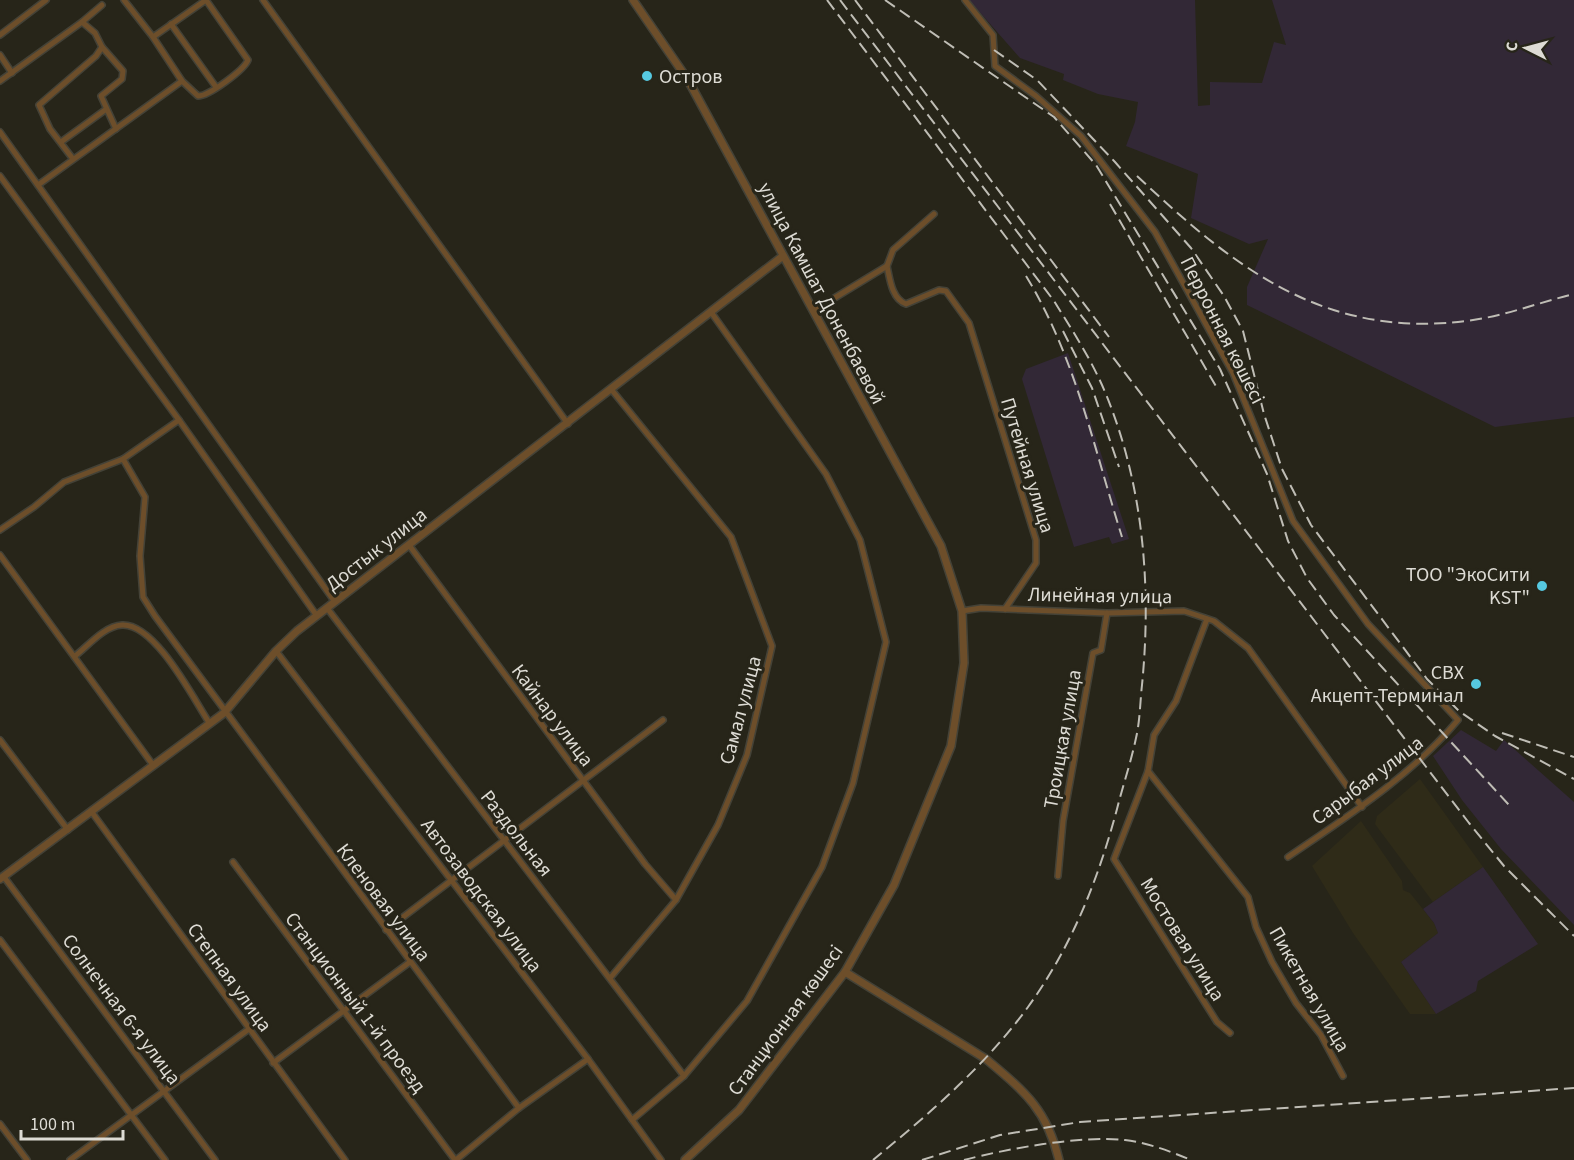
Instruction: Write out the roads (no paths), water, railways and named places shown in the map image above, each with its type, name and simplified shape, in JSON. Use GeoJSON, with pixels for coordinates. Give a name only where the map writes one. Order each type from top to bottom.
{"type":"FeatureCollection","features":[{"type":"Feature","properties":{"kind":"street"},"geometry":{"type":"LineString","coordinates":[[0,35],[46,0]]}},
{"type":"Feature","properties":{"kind":"street"},"geometry":{"type":"LineString","coordinates":[[124,0],[183,81],[198,96],[216,87],[245,65],[248,60],[206,0],[153,37]]}},
{"type":"Feature","properties":{"kind":"street"},"geometry":{"type":"LineString","coordinates":[[263,0],[568,424]]}},
{"type":"Feature","properties":{"kind":"street","name":"улица Камшат Доненбаевой"},"geometry":{"type":"LineString","coordinates":[[633,0],[688,80],[941,546],[962,611]]}},
{"type":"Feature","properties":{"kind":"street","name":"Перронная көшесі"},"geometry":{"type":"LineString","coordinates":[[965,0],[993,35],[995,66],[1036,96],[1081,136],[1155,232],[1233,373],[1293,521],[1368,624],[1458,720]]}},
{"type":"Feature","properties":{"kind":"street"},"geometry":{"type":"LineString","coordinates":[[0,81],[102,5]]}},
{"type":"Feature","properties":{"kind":"street"},"geometry":{"type":"LineString","coordinates":[[82,22],[95,33],[102,47],[123,71],[122,79],[100,96],[116,129]]}},
{"type":"Feature","properties":{"kind":"street"},"geometry":{"type":"LineString","coordinates":[[171,24],[216,87]]}},
{"type":"Feature","properties":{"kind":"street"},"geometry":{"type":"LineString","coordinates":[[74,159],[50,129],[39,105],[74,77],[102,47]]}},
{"type":"Feature","properties":{"kind":"street"},"geometry":{"type":"LineString","coordinates":[[0,55],[12,73]]}},
{"type":"Feature","properties":{"kind":"street"},"geometry":{"type":"LineString","coordinates":[[38,185],[183,81]]}},
{"type":"Feature","properties":{"kind":"street"},"geometry":{"type":"LineString","coordinates":[[61,142],[105,110]]}},
{"type":"Feature","properties":{"kind":"street"},"geometry":{"type":"LineString","coordinates":[[0,132],[335,602]]}},
{"type":"Feature","properties":{"kind":"street"},"geometry":{"type":"LineString","coordinates":[[0,176],[179,420],[317,616]]}},
{"type":"Feature","properties":{"kind":"street"},"geometry":{"type":"LineString","coordinates":[[813,311],[887,266],[893,250],[934,214]]}},
{"type":"Feature","properties":{"kind":"street","name":"Достык улица"},"geometry":{"type":"LineString","coordinates":[[2,878],[224,713],[276,651],[317,616],[783,256]]}},
{"type":"Feature","properties":{"kind":"street","name":"Путейная улица"},"geometry":{"type":"LineString","coordinates":[[887,266],[895,295],[901,302],[906,304],[939,290],[946,291],[969,323],[1036,540],[1036,563],[1005,609]]}},
{"type":"Feature","properties":{"kind":"street"},"geometry":{"type":"LineString","coordinates":[[632,1120],[684,1076],[747,1001],[822,867],[853,783],[886,642],[861,540],[826,474],[711,312]]}},
{"type":"Feature","properties":{"kind":"street","name":"Самал улица"},"geometry":{"type":"LineString","coordinates":[[611,389],[730,537],[772,646],[747,755],[718,825],[676,900],[611,977]]}},
{"type":"Feature","properties":{"kind":"street"},"geometry":{"type":"LineString","coordinates":[[0,530],[34,507],[64,482],[123,459],[179,420]]}},
{"type":"Feature","properties":{"kind":"street","name":"Кленовая улица"},"geometry":{"type":"LineString","coordinates":[[123,459],[145,497],[140,556],[144,597],[224,713],[519,1108]]}},
{"type":"Feature","properties":{"kind":"street","name":"Кайнар улица"},"geometry":{"type":"LineString","coordinates":[[409,545],[645,864],[676,900]]}},
{"type":"Feature","properties":{"kind":"street"},"geometry":{"type":"LineString","coordinates":[[0,555],[153,765]]}},
{"type":"Feature","properties":{"kind":"street","name":"Раздольная"},"geometry":{"type":"LineString","coordinates":[[327,608],[611,977],[684,1076]]}},
{"type":"Feature","properties":{"kind":"street","name":"Линейная улица"},"geometry":{"type":"LineString","coordinates":[[962,611],[1005,609],[1107,613],[1184,611],[1214,621],[1248,648],[1362,807]]}},
{"type":"Feature","properties":{"kind":"street","name":"Станционная көшесі"},"geometry":{"type":"LineString","coordinates":[[685,1160],[739,1110],[844,972],[894,885],[951,746],[964,663],[962,611]]}},
{"type":"Feature","properties":{"kind":"street","name":"Троицкая улица"},"geometry":{"type":"LineString","coordinates":[[1058,876],[1063,821],[1087,686],[1094,653],[1101,650],[1107,613]]}},
{"type":"Feature","properties":{"kind":"street"},"geometry":{"type":"LineString","coordinates":[[1148,771],[1154,735],[1176,701],[1208,619]]}},
{"type":"Feature","properties":{"kind":"street"},"geometry":{"type":"LineString","coordinates":[[75,656],[108,630],[121,625],[145,632],[169,661],[210,724]]}},
{"type":"Feature","properties":{"kind":"street","name":"Автозаводская улица"},"geometry":{"type":"LineString","coordinates":[[276,651],[588,1059],[661,1160]]}},
{"type":"Feature","properties":{"kind":"street"},"geometry":{"type":"LineString","coordinates":[[386,930],[663,720]]}},
{"type":"Feature","properties":{"kind":"street","name":"Сарыбая улица"},"geometry":{"type":"LineString","coordinates":[[1288,857],[1362,807],[1434,749],[1458,720]]}},
{"type":"Feature","properties":{"kind":"street"},"geometry":{"type":"LineString","coordinates":[[0,740],[68,830]]}},
{"type":"Feature","properties":{"kind":"street","name":"Мостовая улица"},"geometry":{"type":"LineString","coordinates":[[1148,771],[1114,859],[1217,1022],[1230,1033]]}},
{"type":"Feature","properties":{"kind":"street","name":"Пикетная улица"},"geometry":{"type":"LineString","coordinates":[[1148,771],[1248,897],[1256,927],[1272,962],[1296,1003],[1321,1035],[1343,1076]]}},
{"type":"Feature","properties":{"kind":"street","name":"Степная улица"},"geometry":{"type":"LineString","coordinates":[[91,811],[345,1160]]}},
{"type":"Feature","properties":{"kind":"street","name":"Станционный 1-й проезд"},"geometry":{"type":"LineString","coordinates":[[233,862],[456,1160]]}},
{"type":"Feature","properties":{"kind":"street","name":"Солнечная 6-я улица"},"geometry":{"type":"LineString","coordinates":[[2,878],[215,1160]]}},
{"type":"Feature","properties":{"kind":"street"},"geometry":{"type":"LineString","coordinates":[[0,940],[165,1160]]}},
{"type":"Feature","properties":{"kind":"street"},"geometry":{"type":"LineString","coordinates":[[273,1063],[410,962]]}},
{"type":"Feature","properties":{"kind":"street"},"geometry":{"type":"LineString","coordinates":[[844,972],[976,1053],[1003,1073],[1037,1108],[1050,1127],[1059,1160]]}},
{"type":"Feature","properties":{"kind":"street"},"geometry":{"type":"LineString","coordinates":[[70,1160],[249,1029]]}},
{"type":"Feature","properties":{"kind":"street"},"geometry":{"type":"LineString","coordinates":[[456,1160],[519,1108],[588,1059]]}},
{"type":"Feature","properties":{"kind":"street"},"geometry":{"type":"LineString","coordinates":[[0,1124],[27,1160]]}},
{"type":"Feature","properties":{"kind":"railway"},"geometry":{"type":"LineString","coordinates":[[827,0],[1054,301],[1086,353],[1102,385],[1127,457],[1141,532],[1145,570],[1145,647],[1137,732],[1110,835],[1082,912],[1044,984],[1011,1029],[955,1088],[873,1160]]}},
{"type":"Feature","properties":{"kind":"railway"},"geometry":{"type":"LineString","coordinates":[[840,0],[1469,823],[1504,866],[1574,936]]}},
{"type":"Feature","properties":{"kind":"railway"},"geometry":{"type":"LineString","coordinates":[[855,0],[1109,337]]}},
{"type":"Feature","properties":{"kind":"railway"},"geometry":{"type":"LineString","coordinates":[[885,0],[1054,117],[1096,165],[1220,369],[1267,474],[1288,541],[1307,578],[1334,615],[1509,805]]}},
{"type":"Feature","properties":{"kind":"railway"},"geometry":{"type":"LineString","coordinates":[[994,50],[1037,80],[1115,162],[1191,248],[1224,296],[1243,331],[1264,414],[1282,469],[1311,525],[1427,679],[1459,711],[1495,736],[1574,779]]}},
{"type":"Feature","properties":{"kind":"railway"},"geometry":{"type":"LineString","coordinates":[[1137,176],[1211,241],[1249,268],[1288,291],[1329,308],[1373,320],[1421,324],[1473,320],[1574,294]]}},
{"type":"Feature","properties":{"kind":"railway"},"geometry":{"type":"LineString","coordinates":[[1110,204],[1217,388]]}},
{"type":"Feature","properties":{"kind":"railway"},"geometry":{"type":"LineString","coordinates":[[1026,276],[1058,338],[1071,370],[1122,537]]}},
{"type":"Feature","properties":{"kind":"railway"},"geometry":{"type":"LineString","coordinates":[[1063,331],[1092,388],[1119,467]]}},
{"type":"Feature","properties":{"kind":"railway"},"geometry":{"type":"LineString","coordinates":[[1502,733],[1574,757]]}},
{"type":"Feature","properties":{"kind":"railway"},"geometry":{"type":"LineString","coordinates":[[922,1160],[1000,1135],[1080,1122],[1574,1088]]}},
{"type":"Feature","properties":{"kind":"railway"},"geometry":{"type":"LineString","coordinates":[[964,1160],[1044,1144],[1087,1139],[1142,1143],[1191,1160]]}},
{"type":"Feature","properties":{"kind":"place","name":"Остров"},"geometry":{"type":"Point","coordinates":[647,76]}},
{"type":"Feature","properties":{"kind":"place","name":"ТОО \"ЭкоСити KST\""},"geometry":{"type":"Point","coordinates":[1542,586]}},
{"type":"Feature","properties":{"kind":"place","name":"СВХ Акцепт-Терминал"},"geometry":{"type":"Point","coordinates":[1476,684]}}]}
